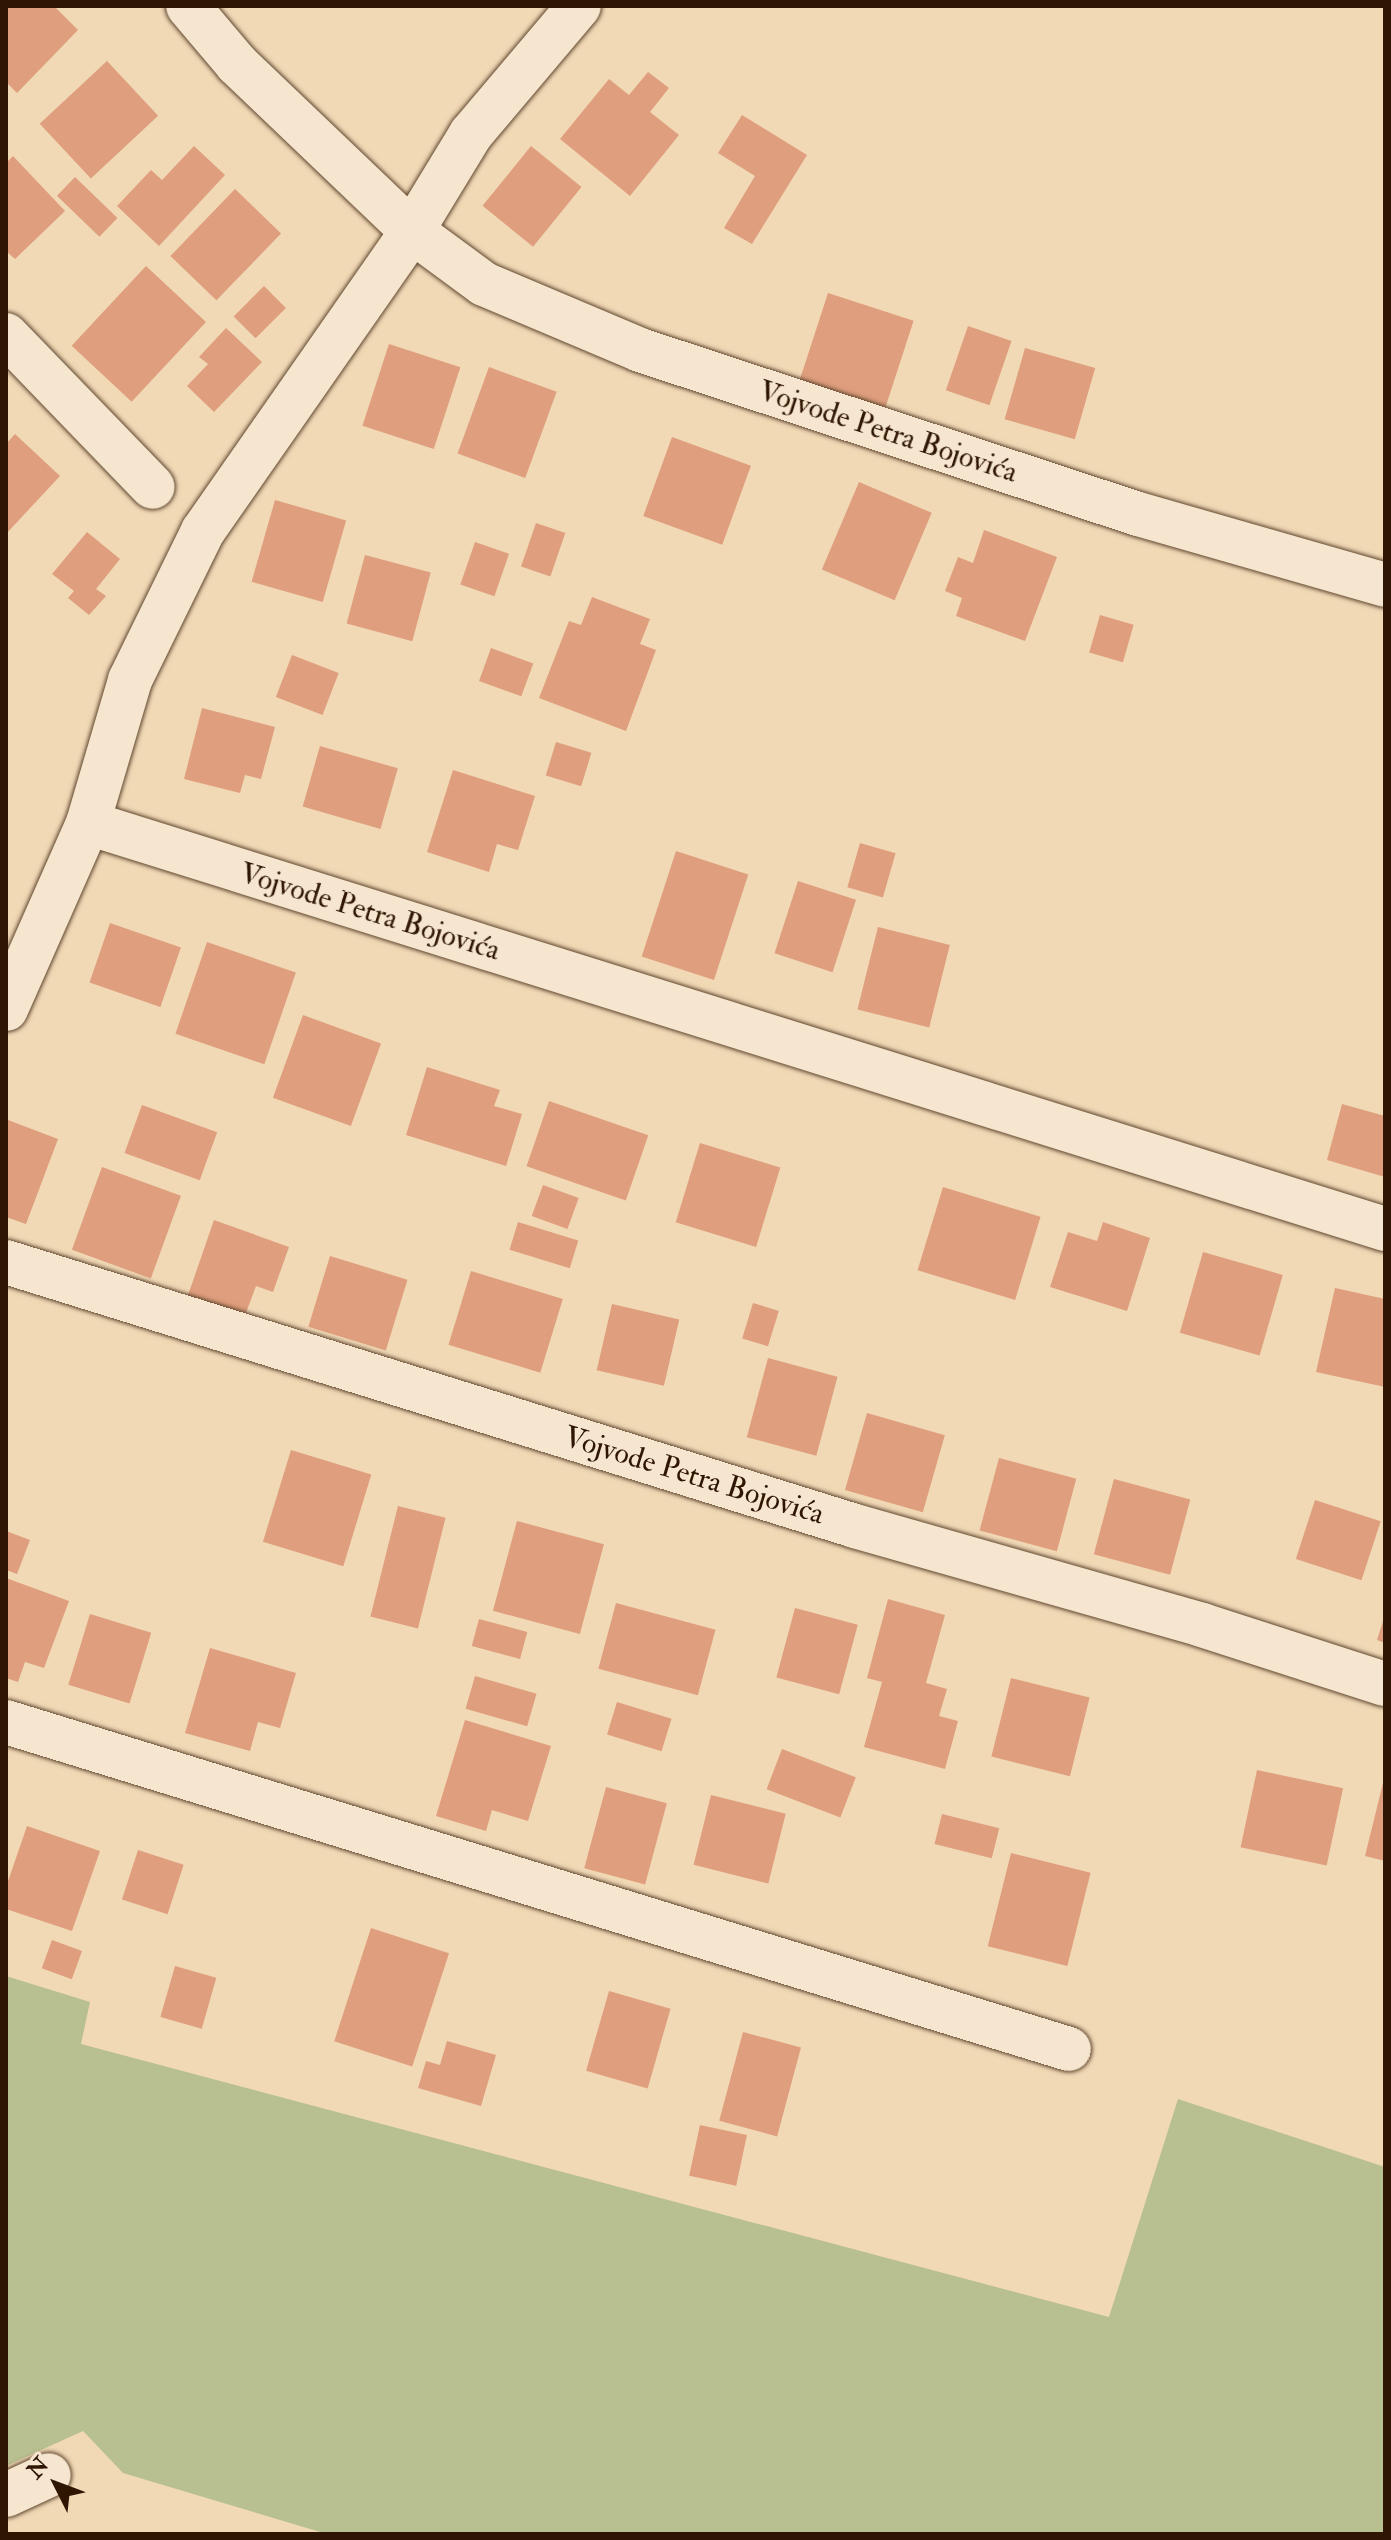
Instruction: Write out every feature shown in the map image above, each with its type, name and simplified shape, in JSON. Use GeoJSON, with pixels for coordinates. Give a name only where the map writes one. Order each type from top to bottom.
{"type":"FeatureCollection","features":[{"type":"Feature","properties":{"kind":"street","name":"Vojvode Petra Bojovića"},"geometry":{"type":"LineString","coordinates":[[188,6],[237,64],[412,231],[484,284],[640,350],[1138,514],[1385,585]]}},
{"type":"Feature","properties":{"kind":"street"},"geometry":{"type":"LineString","coordinates":[[6,1009],[88,823],[130,680],[203,531],[412,231],[471,134],[579,6]]}},
{"type":"Feature","properties":{"kind":"street"},"geometry":{"type":"LineString","coordinates":[[6,335],[153,487]]}},
{"type":"Feature","properties":{"kind":"street","name":"Vojvode Petra Bojovića"},"geometry":{"type":"LineString","coordinates":[[88,823],[1385,1229]]}},
{"type":"Feature","properties":{"kind":"street","name":"Vojvode Petra Bojovića"},"geometry":{"type":"LineString","coordinates":[[6,1262],[855,1526],[1202,1625],[1385,1684]]}},
{"type":"Feature","properties":{"kind":"street"},"geometry":{"type":"LineString","coordinates":[[6,1722],[1069,2049]]}},
{"type":"Feature","properties":{"kind":"street"},"geometry":{"type":"LineString","coordinates":[[6,2495],[49,2475]]}},
{"type":"Feature","properties":{"kind":"green space"},"geometry":{"type":"Polygon","coordinates":[[[6,1976],[90,2002],[81,2044],[1109,2317],[1178,2099],[1385,2167],[1385,2534],[327,2534],[123,2473],[83,2431],[6,2466],[6,1976]]]}},
{"type":"Feature","properties":{"kind":"building"},"geometry":{"type":"Polygon","coordinates":[[[6,6],[54,6],[78,30],[17,93],[6,82],[6,6]]]}},
{"type":"Feature","properties":{"kind":"building"},"geometry":{"type":"Polygon","coordinates":[[[107,61],[158,116],[91,179],[40,124],[107,61]]]}},
{"type":"Feature","properties":{"kind":"building"},"geometry":{"type":"Polygon","coordinates":[[[648,72],[669,88],[650,112],[679,135],[630,196],[560,139],[609,79],[629,95],[648,72]]]}},
{"type":"Feature","properties":{"kind":"building"},"geometry":{"type":"Polygon","coordinates":[[[742,115],[807,155],[752,244],[724,228],[755,176],[718,153],[742,115]]]}},
{"type":"Feature","properties":{"kind":"building"},"geometry":{"type":"Polygon","coordinates":[[[194,146],[225,175],[159,246],[117,206],[151,170],[162,180],[194,146]]]}},
{"type":"Feature","properties":{"kind":"building"},"geometry":{"type":"Polygon","coordinates":[[[531,146],[582,187],[533,247],[483,206],[531,146]]]}},
{"type":"Feature","properties":{"kind":"building"},"geometry":{"type":"Polygon","coordinates":[[[13,156],[65,211],[15,259],[6,251],[6,163],[13,156]]]}},
{"type":"Feature","properties":{"kind":"building"},"geometry":{"type":"Polygon","coordinates":[[[75,177],[117,218],[99,237],[57,196],[75,177]]]}},
{"type":"Feature","properties":{"kind":"building"},"geometry":{"type":"Polygon","coordinates":[[[235,189],[281,233],[216,300],[170,256],[235,189]]]}},
{"type":"Feature","properties":{"kind":"building"},"geometry":{"type":"Polygon","coordinates":[[[146,266],[206,322],[132,402],[72,346],[146,266]]]}},
{"type":"Feature","properties":{"kind":"building"},"geometry":{"type":"Polygon","coordinates":[[[264,286],[286,308],[256,338],[234,316],[264,286]]]}},
{"type":"Feature","properties":{"kind":"building"},"geometry":{"type":"Polygon","coordinates":[[[828,293],[914,321],[884,413],[798,385],[828,293]]]}},
{"type":"Feature","properties":{"kind":"building"},"geometry":{"type":"Polygon","coordinates":[[[968,326],[1011,341],[989,405],[946,390],[968,326]]]}},
{"type":"Feature","properties":{"kind":"building"},"geometry":{"type":"Polygon","coordinates":[[[226,328],[262,362],[214,412],[187,386],[208,364],[199,357],[226,328]]]}},
{"type":"Feature","properties":{"kind":"building"},"geometry":{"type":"Polygon","coordinates":[[[389,344],[460,367],[434,449],[362,426],[389,344]]]}},
{"type":"Feature","properties":{"kind":"building"},"geometry":{"type":"Polygon","coordinates":[[[1025,348],[1095,368],[1075,439],[1005,419],[1025,348]]]}},
{"type":"Feature","properties":{"kind":"building"},"geometry":{"type":"Polygon","coordinates":[[[489,367],[557,392],[525,478],[458,453],[489,367]]]}},
{"type":"Feature","properties":{"kind":"building"},"geometry":{"type":"Polygon","coordinates":[[[15,434],[60,476],[6,534],[6,444],[15,434]]]}},
{"type":"Feature","properties":{"kind":"building"},"geometry":{"type":"Polygon","coordinates":[[[672,437],[751,466],[722,545],[643,516],[672,437]]]}},
{"type":"Feature","properties":{"kind":"building"},"geometry":{"type":"Polygon","coordinates":[[[859,482],[932,513],[895,600],[822,569],[859,482]]]}},
{"type":"Feature","properties":{"kind":"building"},"geometry":{"type":"Polygon","coordinates":[[[275,500],[346,520],[323,602],[252,582],[275,500]]]}},
{"type":"Feature","properties":{"kind":"building"},"geometry":{"type":"Polygon","coordinates":[[[536,523],[565,533],[550,577],[521,566],[536,523]]]}},
{"type":"Feature","properties":{"kind":"building"},"geometry":{"type":"Polygon","coordinates":[[[984,530],[1057,557],[1025,641],[956,616],[962,598],[945,591],[958,557],[973,563],[984,530]]]}},
{"type":"Feature","properties":{"kind":"building"},"geometry":{"type":"Polygon","coordinates":[[[87,532],[120,559],[96,589],[106,596],[89,615],[68,598],[74,591],[52,574],[87,532]]]}},
{"type":"Feature","properties":{"kind":"building"},"geometry":{"type":"Polygon","coordinates":[[[475,542],[509,554],[494,596],[460,585],[475,542]]]}},
{"type":"Feature","properties":{"kind":"building"},"geometry":{"type":"Polygon","coordinates":[[[365,555],[431,573],[412,641],[347,624],[365,555]]]}},
{"type":"Feature","properties":{"kind":"building"},"geometry":{"type":"Polygon","coordinates":[[[592,597],[650,619],[640,644],[656,650],[626,731],[539,698],[569,621],[581,625],[592,597]]]}},
{"type":"Feature","properties":{"kind":"building"},"geometry":{"type":"Polygon","coordinates":[[[1100,615],[1134,625],[1123,662],[1089,652],[1100,615]]]}},
{"type":"Feature","properties":{"kind":"building"},"geometry":{"type":"Polygon","coordinates":[[[491,648],[533,663],[521,696],[479,681],[491,648]]]}},
{"type":"Feature","properties":{"kind":"building"},"geometry":{"type":"Polygon","coordinates":[[[292,655],[339,673],[323,715],[276,697],[292,655]]]}},
{"type":"Feature","properties":{"kind":"building"},"geometry":{"type":"Polygon","coordinates":[[[202,708],[275,727],[261,779],[245,775],[240,793],[184,779],[202,708]]]}},
{"type":"Feature","properties":{"kind":"building"},"geometry":{"type":"Polygon","coordinates":[[[556,742],[591,753],[581,786],[546,775],[556,742]]]}},
{"type":"Feature","properties":{"kind":"building"},"geometry":{"type":"Polygon","coordinates":[[[320,746],[398,768],[380,829],[303,807],[320,746]]]}},
{"type":"Feature","properties":{"kind":"building"},"geometry":{"type":"Polygon","coordinates":[[[453,770],[535,796],[518,850],[497,844],[489,872],[427,852],[453,770]]]}},
{"type":"Feature","properties":{"kind":"building"},"geometry":{"type":"Polygon","coordinates":[[[860,843],[896,853],[883,897],[847,887],[860,843]]]}},
{"type":"Feature","properties":{"kind":"building"},"geometry":{"type":"Polygon","coordinates":[[[676,851],[748,874],[714,980],[642,957],[676,851]]]}},
{"type":"Feature","properties":{"kind":"building"},"geometry":{"type":"Polygon","coordinates":[[[798,881],[856,900],[833,972],[775,953],[798,881]]]}},
{"type":"Feature","properties":{"kind":"building"},"geometry":{"type":"Polygon","coordinates":[[[110,923],[181,947],[160,1007],[89,983],[110,923]]]}},
{"type":"Feature","properties":{"kind":"building"},"geometry":{"type":"Polygon","coordinates":[[[878,927],[950,945],[929,1027],[857,1009],[878,927]]]}},
{"type":"Feature","properties":{"kind":"building"},"geometry":{"type":"Polygon","coordinates":[[[207,942],[296,973],[264,1064],[175,1034],[207,942]]]}},
{"type":"Feature","properties":{"kind":"building"},"geometry":{"type":"Polygon","coordinates":[[[303,1015],[381,1043],[351,1126],[273,1098],[303,1015]]]}},
{"type":"Feature","properties":{"kind":"building"},"geometry":{"type":"Polygon","coordinates":[[[427,1067],[500,1090],[494,1106],[522,1114],[506,1166],[406,1135],[427,1067]]]}},
{"type":"Feature","properties":{"kind":"building"},"geometry":{"type":"Polygon","coordinates":[[[549,1101],[648,1135],[626,1200],[527,1166],[549,1101]]]}},
{"type":"Feature","properties":{"kind":"building"},"geometry":{"type":"Polygon","coordinates":[[[1342,1104],[1385,1116],[1385,1177],[1327,1160],[1342,1104]]]}},
{"type":"Feature","properties":{"kind":"building"},"geometry":{"type":"Polygon","coordinates":[[[142,1105],[217,1132],[200,1180],[125,1153],[142,1105]]]}},
{"type":"Feature","properties":{"kind":"building"},"geometry":{"type":"Polygon","coordinates":[[[8,1120],[58,1139],[26,1224],[6,1217],[8,1120]]]}},
{"type":"Feature","properties":{"kind":"building"},"geometry":{"type":"Polygon","coordinates":[[[700,1143],[780,1168],[756,1247],[676,1222],[700,1143]]]}},
{"type":"Feature","properties":{"kind":"building"},"geometry":{"type":"Polygon","coordinates":[[[102,1167],[181,1196],[151,1278],[72,1250],[102,1167]]]}},
{"type":"Feature","properties":{"kind":"building"},"geometry":{"type":"Polygon","coordinates":[[[543,1185],[579,1198],[567,1229],[532,1216],[543,1185]]]}},
{"type":"Feature","properties":{"kind":"building"},"geometry":{"type":"Polygon","coordinates":[[[943,1187],[1041,1217],[1015,1300],[918,1270],[943,1187]]]}},
{"type":"Feature","properties":{"kind":"building"},"geometry":{"type":"Polygon","coordinates":[[[214,1220],[289,1247],[273,1292],[256,1286],[243,1321],[186,1301],[214,1220]]]}},
{"type":"Feature","properties":{"kind":"building"},"geometry":{"type":"Polygon","coordinates":[[[518,1222],[578,1240],[570,1268],[510,1250],[518,1222]]]}},
{"type":"Feature","properties":{"kind":"building"},"geometry":{"type":"Polygon","coordinates":[[[1103,1222],[1150,1238],[1127,1311],[1050,1287],[1068,1232],[1097,1241],[1103,1222]]]}},
{"type":"Feature","properties":{"kind":"building"},"geometry":{"type":"Polygon","coordinates":[[[1203,1252],[1283,1275],[1260,1356],[1180,1333],[1203,1252]]]}},
{"type":"Feature","properties":{"kind":"building"},"geometry":{"type":"Polygon","coordinates":[[[330,1256],[407,1280],[386,1350],[308,1327],[330,1256]]]}},
{"type":"Feature","properties":{"kind":"building"},"geometry":{"type":"Polygon","coordinates":[[[471,1271],[563,1299],[540,1373],[448,1345],[471,1271]]]}},
{"type":"Feature","properties":{"kind":"building"},"geometry":{"type":"Polygon","coordinates":[[[1335,1288],[1385,1299],[1385,1387],[1316,1372],[1335,1288]]]}},
{"type":"Feature","properties":{"kind":"building"},"geometry":{"type":"Polygon","coordinates":[[[753,1303],[779,1311],[768,1346],[742,1338],[753,1303]]]}},
{"type":"Feature","properties":{"kind":"building"},"geometry":{"type":"Polygon","coordinates":[[[612,1304],[679,1320],[664,1386],[597,1370],[612,1304]]]}},
{"type":"Feature","properties":{"kind":"building"},"geometry":{"type":"Polygon","coordinates":[[[768,1358],[838,1377],[816,1456],[747,1437],[768,1358]]]}},
{"type":"Feature","properties":{"kind":"building"},"geometry":{"type":"Polygon","coordinates":[[[867,1413],[945,1435],[923,1512],[845,1490],[867,1413]]]}},
{"type":"Feature","properties":{"kind":"building"},"geometry":{"type":"Polygon","coordinates":[[[291,1450],[371,1475],[343,1566],[263,1542],[291,1450]]]}},
{"type":"Feature","properties":{"kind":"building"},"geometry":{"type":"Polygon","coordinates":[[[999,1458],[1076,1479],[1057,1551],[980,1530],[999,1458]]]}},
{"type":"Feature","properties":{"kind":"building"},"geometry":{"type":"Polygon","coordinates":[[[1114,1479],[1190,1499],[1170,1575],[1094,1554],[1114,1479]]]}},
{"type":"Feature","properties":{"kind":"building"},"geometry":{"type":"Polygon","coordinates":[[[1315,1500],[1381,1521],[1361,1580],[1296,1559],[1315,1500]]]}},
{"type":"Feature","properties":{"kind":"building"},"geometry":{"type":"Polygon","coordinates":[[[398,1506],[446,1518],[418,1628],[370,1617],[398,1506]]]}},
{"type":"Feature","properties":{"kind":"building"},"geometry":{"type":"Polygon","coordinates":[[[517,1521],[604,1544],[580,1634],[493,1611],[517,1521]]]}},
{"type":"Feature","properties":{"kind":"building"},"geometry":{"type":"Polygon","coordinates":[[[6,1531],[30,1540],[17,1574],[6,1570],[6,1531]]]}},
{"type":"Feature","properties":{"kind":"building"},"geometry":{"type":"Polygon","coordinates":[[[6,1578],[69,1601],[44,1668],[25,1662],[18,1682],[6,1678],[6,1578]]]}},
{"type":"Feature","properties":{"kind":"building"},"geometry":{"type":"Polygon","coordinates":[[[888,1599],[945,1615],[926,1683],[947,1689],[939,1716],[958,1721],[945,1769],[864,1747],[882,1682],[867,1678],[888,1599]]]}},
{"type":"Feature","properties":{"kind":"building"},"geometry":{"type":"Polygon","coordinates":[[[616,1603],[715,1630],[698,1695],[598,1669],[616,1603]]]}},
{"type":"Feature","properties":{"kind":"building"},"geometry":{"type":"Polygon","coordinates":[[[795,1608],[858,1625],[839,1694],[776,1678],[795,1608]]]}},
{"type":"Feature","properties":{"kind":"building"},"geometry":{"type":"Polygon","coordinates":[[[90,1614],[151,1633],[130,1703],[68,1685],[90,1614]]]}},
{"type":"Feature","properties":{"kind":"building"},"geometry":{"type":"Polygon","coordinates":[[[1385,1615],[1385,1643],[1377,1640],[1385,1615]]]}},
{"type":"Feature","properties":{"kind":"building"},"geometry":{"type":"Polygon","coordinates":[[[479,1619],[527,1632],[520,1659],[472,1646],[479,1619]]]}},
{"type":"Feature","properties":{"kind":"building"},"geometry":{"type":"Polygon","coordinates":[[[210,1648],[296,1673],[280,1728],[258,1722],[250,1751],[185,1733],[210,1648]]]}},
{"type":"Feature","properties":{"kind":"building"},"geometry":{"type":"Polygon","coordinates":[[[475,1676],[537,1694],[527,1726],[466,1709],[475,1676]]]}},
{"type":"Feature","properties":{"kind":"building"},"geometry":{"type":"Polygon","coordinates":[[[1011,1678],[1090,1698],[1070,1776],[991,1757],[1011,1678]]]}},
{"type":"Feature","properties":{"kind":"building"},"geometry":{"type":"Polygon","coordinates":[[[617,1702],[672,1719],[662,1751],[607,1735],[617,1702]]]}},
{"type":"Feature","properties":{"kind":"building"},"geometry":{"type":"Polygon","coordinates":[[[465,1720],[551,1746],[528,1821],[492,1810],[486,1831],[436,1816],[465,1720]]]}},
{"type":"Feature","properties":{"kind":"building"},"geometry":{"type":"Polygon","coordinates":[[[782,1749],[856,1777],[840,1817],[767,1789],[782,1749]]]}},
{"type":"Feature","properties":{"kind":"building"},"geometry":{"type":"Polygon","coordinates":[[[1257,1770],[1343,1788],[1327,1866],[1241,1847],[1257,1770]]]}},
{"type":"Feature","properties":{"kind":"building"},"geometry":{"type":"Polygon","coordinates":[[[1385,1780],[1385,1861],[1365,1856],[1385,1780]]]}},
{"type":"Feature","properties":{"kind":"building"},"geometry":{"type":"Polygon","coordinates":[[[606,1787],[667,1803],[645,1884],[584,1868],[606,1787]]]}},
{"type":"Feature","properties":{"kind":"building"},"geometry":{"type":"Polygon","coordinates":[[[711,1795],[786,1814],[768,1883],[694,1865],[711,1795]]]}},
{"type":"Feature","properties":{"kind":"building"},"geometry":{"type":"Polygon","coordinates":[[[942,1814],[999,1828],[992,1858],[935,1844],[942,1814]]]}},
{"type":"Feature","properties":{"kind":"building"},"geometry":{"type":"Polygon","coordinates":[[[27,1826],[100,1851],[72,1931],[6,1909],[6,1887],[27,1826]]]}},
{"type":"Feature","properties":{"kind":"building"},"geometry":{"type":"Polygon","coordinates":[[[138,1850],[184,1865],[168,1914],[122,1899],[138,1850]]]}},
{"type":"Feature","properties":{"kind":"building"},"geometry":{"type":"Polygon","coordinates":[[[1011,1853],[1091,1873],[1067,1966],[988,1946],[1011,1853]]]}},
{"type":"Feature","properties":{"kind":"building"},"geometry":{"type":"Polygon","coordinates":[[[371,1928],[449,1953],[412,2067],[334,2041],[371,1928]]]}},
{"type":"Feature","properties":{"kind":"building"},"geometry":{"type":"Polygon","coordinates":[[[52,1940],[82,1951],[72,1979],[42,1968],[52,1940]]]}},
{"type":"Feature","properties":{"kind":"building"},"geometry":{"type":"Polygon","coordinates":[[[175,1966],[216,1978],[202,2029],[160,2017],[175,1966]]]}},
{"type":"Feature","properties":{"kind":"building"},"geometry":{"type":"Polygon","coordinates":[[[609,1991],[671,2009],[648,2088],[586,2071],[609,1991]]]}},
{"type":"Feature","properties":{"kind":"building"},"geometry":{"type":"Polygon","coordinates":[[[743,2032],[801,2048],[777,2136],[719,2121],[743,2032]]]}},
{"type":"Feature","properties":{"kind":"building"},"geometry":{"type":"Polygon","coordinates":[[[447,2041],[496,2055],[481,2106],[418,2088],[426,2061],[440,2065],[447,2041]]]}},
{"type":"Feature","properties":{"kind":"building"},"geometry":{"type":"Polygon","coordinates":[[[700,2125],[747,2135],[736,2186],[689,2176],[700,2125]]]}}]}
